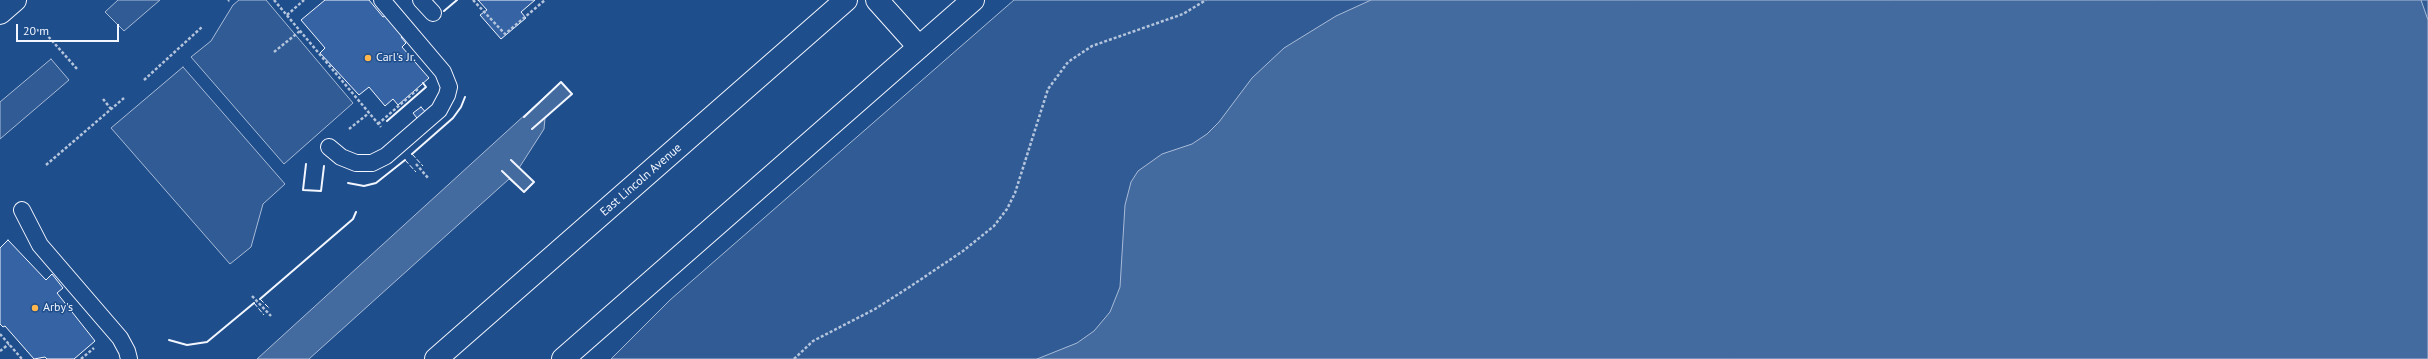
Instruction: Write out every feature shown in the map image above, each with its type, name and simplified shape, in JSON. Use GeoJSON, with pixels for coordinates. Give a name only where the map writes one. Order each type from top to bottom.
{"type":"FeatureCollection","features":[{"type":"Feature","properties":{"kind":"main road"},"geometry":{"type":"LineString","coordinates":[[0,14],[15,0]]}},
{"type":"Feature","properties":{"kind":"main road","name":"East Lincoln Avenue"},"geometry":{"type":"LineString","coordinates":[[436,359],[846,0]]}},
{"type":"Feature","properties":{"kind":"main road"},"geometry":{"type":"LineString","coordinates":[[877,0],[919,47]]}},
{"type":"Feature","properties":{"kind":"main road"},"geometry":{"type":"LineString","coordinates":[[563,359],[973,0]]}},
{"type":"Feature","properties":{"kind":"lane"},"geometry":{"type":"LineString","coordinates":[[328,147],[341,157],[356,163],[372,163],[386,156],[439,110],[447,96],[449,87],[443,72],[382,0]]}},
{"type":"Feature","properties":{"kind":"lane"},"geometry":{"type":"LineString","coordinates":[[421,0],[433,13]]}},
{"type":"Feature","properties":{"kind":"lane"},"geometry":{"type":"LineString","coordinates":[[22,210],[40,245],[120,338],[127,351],[129,359]]}},
{"type":"Feature","properties":{"kind":"path"},"geometry":{"type":"LineString","coordinates":[[274,0],[383,129]]}},
{"type":"Feature","properties":{"kind":"path"},"geometry":{"type":"LineString","coordinates":[[286,15],[304,0]]}},
{"type":"Feature","properties":{"kind":"path"},"geometry":{"type":"LineString","coordinates":[[473,0],[504,34],[545,0]]}},
{"type":"Feature","properties":{"kind":"path"},"geometry":{"type":"LineString","coordinates":[[794,359],[813,341],[875,309],[912,286],[963,251],[994,226],[1007,209],[1015,193],[1048,89],[1068,62],[1092,46],[1183,14],[1206,0]]}},
{"type":"Feature","properties":{"kind":"path"},"geometry":{"type":"LineString","coordinates":[[144,80],[202,27]]}},
{"type":"Feature","properties":{"kind":"path"},"geometry":{"type":"LineString","coordinates":[[36,30],[43,31],[48,35],[77,69]]}},
{"type":"Feature","properties":{"kind":"path"},"geometry":{"type":"LineString","coordinates":[[274,52],[300,31]]}},
{"type":"Feature","properties":{"kind":"path"},"geometry":{"type":"LineString","coordinates":[[378,124],[421,88],[420,86]]}},
{"type":"Feature","properties":{"kind":"path"},"geometry":{"type":"LineString","coordinates":[[46,165],[124,98]]}},
{"type":"Feature","properties":{"kind":"path"},"geometry":{"type":"LineString","coordinates":[[103,99],[111,109]]}},
{"type":"Feature","properties":{"kind":"path"},"geometry":{"type":"LineString","coordinates":[[343,134],[369,113]]}},
{"type":"Feature","properties":{"kind":"path"},"geometry":{"type":"LineString","coordinates":[[420,169],[429,179]]}},
{"type":"Feature","properties":{"kind":"path"},"geometry":{"type":"LineString","coordinates":[[252,296],[271,316]]}},
{"type":"Feature","properties":{"kind":"path"},"geometry":{"type":"LineString","coordinates":[[0,334],[22,359]]}},
{"type":"Feature","properties":{"kind":"path"},"geometry":{"type":"LineString","coordinates":[[0,351],[9,344]]}},
{"type":"Feature","properties":{"kind":"path"},"geometry":{"type":"LineString","coordinates":[[81,359],[94,348],[92,344]]}},
{"type":"Feature","properties":{"kind":"shaded area"},"geometry":{"type":"Polygon","coordinates":[[[118,0],[160,0],[124,31],[105,12],[118,0]]]}},
{"type":"Feature","properties":{"kind":"shaded area"},"geometry":{"type":"Polygon","coordinates":[[[239,0],[266,0],[353,103],[284,164],[191,57],[211,41],[233,5],[239,0]]]}},
{"type":"Feature","properties":{"kind":"shaded area"},"geometry":{"type":"Polygon","coordinates":[[[1014,0],[2428,0],[2428,359],[611,359],[670,300],[1014,0]]]}},
{"type":"Feature","properties":{"kind":"shaded area"},"geometry":{"type":"Polygon","coordinates":[[[1371,0],[2421,0],[2428,20],[2428,359],[1037,359],[1077,343],[1094,331],[1110,312],[1120,287],[1125,205],[1131,182],[1138,171],[1162,154],[1192,144],[1207,134],[1219,122],[1252,78],[1284,48],[1336,16],[1371,0]]]}},
{"type":"Feature","properties":{"kind":"shaded area"},"geometry":{"type":"Polygon","coordinates":[[[51,59],[69,80],[0,139],[0,102],[51,59]]]}},
{"type":"Feature","properties":{"kind":"shaded area"},"geometry":{"type":"Polygon","coordinates":[[[183,67],[285,184],[263,204],[251,247],[230,264],[111,128],[183,67]]]}},
{"type":"Feature","properties":{"kind":"shaded area"},"geometry":{"type":"Polygon","coordinates":[[[561,82],[572,94],[545,118],[544,129],[519,168],[534,182],[524,192],[509,179],[309,359],[257,359],[561,82]]]}},
{"type":"Feature","properties":{"kind":"building","name":"Carl's Jr."},"geometry":{"type":"Polygon","coordinates":[[[325,0],[369,0],[383,17],[387,15],[403,35],[401,37],[406,43],[402,47],[429,78],[398,105],[393,99],[385,106],[369,87],[359,95],[320,53],[325,48],[301,20],[325,0]]]}},
{"type":"Feature","properties":{"kind":"building"},"geometry":{"type":"Polygon","coordinates":[[[478,0],[535,0],[521,12],[526,18],[501,39],[480,15],[487,10],[478,0]]]}},
{"type":"Feature","properties":{"kind":"building"},"geometry":{"type":"Polygon","coordinates":[[[421,107],[428,115],[420,122],[413,113],[421,107]]]}},
{"type":"Feature","properties":{"kind":"building","name":"Arby's"},"geometry":{"type":"Polygon","coordinates":[[[8,240],[46,280],[52,274],[63,288],[57,293],[95,341],[74,359],[47,359],[45,357],[34,359],[5,326],[3,327],[0,324],[0,248],[8,240]]]}},
{"type":"Feature","properties":{"kind":"fence"},"geometry":{"type":"LineString","coordinates":[[412,154],[423,166]]}},
{"type":"Feature","properties":{"kind":"fence"},"geometry":{"type":"LineString","coordinates":[[405,160],[416,172]]}},
{"type":"Feature","properties":{"kind":"fence"},"geometry":{"type":"LineString","coordinates":[[260,299],[270,309]]}},
{"type":"Feature","properties":{"kind":"fence"},"geometry":{"type":"LineString","coordinates":[[254,303],[264,315]]}},
{"type":"Feature","properties":{"kind":"wall"},"geometry":{"type":"LineString","coordinates":[[444,11],[457,0]]}},
{"type":"Feature","properties":{"kind":"wall"},"geometry":{"type":"LineString","coordinates":[[524,117],[561,82],[572,94],[532,129]]}},
{"type":"Feature","properties":{"kind":"wall"},"geometry":{"type":"LineString","coordinates":[[387,121],[426,87],[423,83]]}},
{"type":"Feature","properties":{"kind":"wall"},"geometry":{"type":"LineString","coordinates":[[412,154],[453,118],[461,107],[465,97]]}},
{"type":"Feature","properties":{"kind":"wall"},"geometry":{"type":"LineString","coordinates":[[348,183],[364,186],[376,183],[405,160]]}},
{"type":"Feature","properties":{"kind":"wall"},"geometry":{"type":"LineString","coordinates":[[502,171],[524,192],[534,182],[511,160]]}},
{"type":"Feature","properties":{"kind":"wall"},"geometry":{"type":"LineString","coordinates":[[306,164],[303,190],[321,191],[324,166]]}},
{"type":"Feature","properties":{"kind":"wall"},"geometry":{"type":"LineString","coordinates":[[260,299],[353,219],[356,212]]}},
{"type":"Feature","properties":{"kind":"wall"},"geometry":{"type":"LineString","coordinates":[[169,340],[187,345],[207,342],[254,303]]}},
{"type":"Feature","properties":{"kind":"place","name":"Carl's Jr."},"geometry":{"type":"Point","coordinates":[368,58]}},
{"type":"Feature","properties":{"kind":"place","name":"Arby's"},"geometry":{"type":"Point","coordinates":[35,308]}}]}
